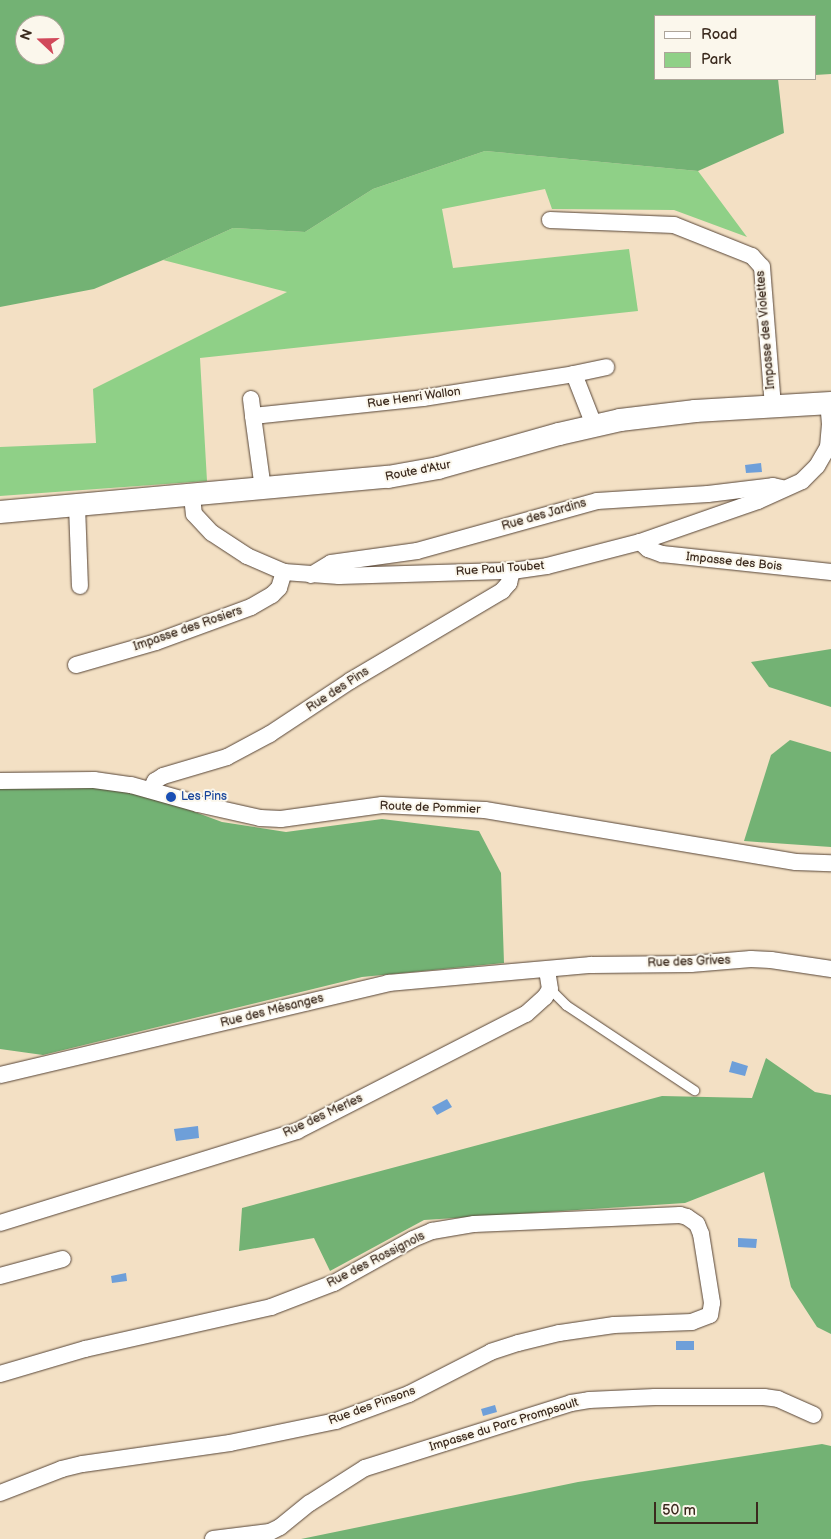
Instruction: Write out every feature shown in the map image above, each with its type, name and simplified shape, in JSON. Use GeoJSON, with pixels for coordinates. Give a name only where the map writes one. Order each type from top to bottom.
{"type":"FeatureCollection","features":[{"type":"Feature","properties":{"kind":"main road","name":"Route d'Atur"},"geometry":{"type":"LineString","coordinates":[[0,512],[192,496],[411,474],[594,425],[647,416],[830,403]]}},
{"type":"Feature","properties":{"kind":"street","name":"Impasse des Violettes"},"geometry":{"type":"LineString","coordinates":[[550,220],[674,225],[752,256],[762,267],[773,406]]}},
{"type":"Feature","properties":{"kind":"street","name":"Rue Henri Wallon"},"geometry":{"type":"LineString","coordinates":[[253,416],[424,398],[574,374],[606,367]]}},
{"type":"Feature","properties":{"kind":"street"},"geometry":{"type":"LineString","coordinates":[[574,374],[594,425]]}},
{"type":"Feature","properties":{"kind":"street"},"geometry":{"type":"LineString","coordinates":[[251,399],[263,489]]}},
{"type":"Feature","properties":{"kind":"street","name":"Rue Paul Toubet"},"geometry":{"type":"LineString","coordinates":[[192,496],[194,514],[212,533],[247,556],[284,572],[339,576],[512,571],[547,566],[640,542],[758,501],[784,489],[810,474],[825,456],[830,437],[830,403]]}},
{"type":"Feature","properties":{"kind":"street","name":"Rue des Jardins"},"geometry":{"type":"LineString","coordinates":[[310,575],[330,563],[417,551],[596,500],[708,494],[773,486],[784,489]]}},
{"type":"Feature","properties":{"kind":"street"},"geometry":{"type":"LineString","coordinates":[[77,506],[80,586]]}},
{"type":"Feature","properties":{"kind":"street","name":"Impasse des Bois"},"geometry":{"type":"LineString","coordinates":[[640,542],[648,549],[662,554],[831,572]]}},
{"type":"Feature","properties":{"kind":"street","name":"Rue des Pins"},"geometry":{"type":"LineString","coordinates":[[151,789],[155,781],[163,776],[226,758],[270,734],[350,681],[502,591],[509,583],[512,571]]}},
{"type":"Feature","properties":{"kind":"street","name":"Impasse des Rosiers"},"geometry":{"type":"LineString","coordinates":[[76,665],[156,642],[251,607],[272,595],[279,588],[284,572]]}},
{"type":"Feature","properties":{"kind":"street","name":"Route de Pommier"},"geometry":{"type":"LineString","coordinates":[[0,781],[94,780],[151,789],[198,804],[255,818],[281,819],[382,805],[485,810],[796,862],[831,863]]}},
{"type":"Feature","properties":{"kind":"street","name":"Rue des Grives"},"geometry":{"type":"LineString","coordinates":[[547,970],[591,965],[691,964],[751,959],[831,969]]}},
{"type":"Feature","properties":{"kind":"street"},"geometry":{"type":"LineString","coordinates":[[547,970],[550,989]]}},
{"type":"Feature","properties":{"kind":"street","name":"Rue des Mésanges"},"geometry":{"type":"LineString","coordinates":[[0,1075],[388,982],[547,970]]}},
{"type":"Feature","properties":{"kind":"street","name":"Rue des Merles"},"geometry":{"type":"LineString","coordinates":[[0,1223],[297,1131],[526,1014],[545,998],[550,989]]}},
{"type":"Feature","properties":{"kind":"street","name":"Rue des Rossignols"},"geometry":{"type":"LineString","coordinates":[[0,1374],[85,1349],[271,1308],[334,1283],[412,1238],[432,1231],[474,1224],[680,1215],[688,1217],[697,1224],[701,1234],[712,1303],[710,1315]]}},
{"type":"Feature","properties":{"kind":"street"},"geometry":{"type":"LineString","coordinates":[[0,1276],[63,1260]]}},
{"type":"Feature","properties":{"kind":"street","name":"Rue des Pinsons"},"geometry":{"type":"LineString","coordinates":[[0,1492],[62,1469],[82,1464],[230,1443],[336,1421],[409,1394],[491,1352],[538,1338],[614,1325],[692,1322],[710,1315]]}},
{"type":"Feature","properties":{"kind":"street","name":"Impasse du Parc Prompsault"},"geometry":{"type":"LineString","coordinates":[[213,1539],[270,1532],[280,1527],[310,1503],[365,1468],[571,1403],[638,1397],[764,1396],[778,1399],[814,1416]]}},
{"type":"Feature","properties":{"kind":"lane"},"geometry":{"type":"LineString","coordinates":[[550,989],[566,1005],[694,1090]]}},
{"type":"Feature","properties":{"kind":"green space"},"geometry":{"type":"Polygon","coordinates":[[[0,0],[831,0],[831,74],[816,75],[816,15],[654,15],[654,80],[778,80],[784,133],[698,171],[485,151],[373,189],[305,232],[233,228],[94,289],[0,307],[0,0]]]}},
{"type":"Feature","properties":{"kind":"green space"},"geometry":{"type":"Polygon","coordinates":[[[485,151],[698,171],[747,237],[674,210],[552,209],[545,189],[442,209],[453,268],[629,249],[638,311],[200,358],[207,481],[0,496],[0,447],[96,443],[93,389],[287,292],[163,260],[233,228],[305,232],[373,189],[485,151]]]}},
{"type":"Feature","properties":{"kind":"green space"},"geometry":{"type":"Polygon","coordinates":[[[831,649],[831,707],[769,687],[751,662],[831,649]]]}},
{"type":"Feature","properties":{"kind":"green space"},"geometry":{"type":"Polygon","coordinates":[[[790,740],[831,752],[831,847],[744,841],[771,755],[790,740]]]}},
{"type":"Feature","properties":{"kind":"green space"},"geometry":{"type":"Polygon","coordinates":[[[83,783],[138,791],[222,822],[286,832],[382,819],[479,831],[501,873],[504,963],[362,977],[43,1055],[0,1049],[0,784],[83,783]]]}},
{"type":"Feature","properties":{"kind":"green space"},"geometry":{"type":"Polygon","coordinates":[[[766,1058],[815,1092],[831,1095],[831,1334],[817,1327],[791,1287],[764,1172],[685,1203],[424,1220],[330,1271],[314,1238],[239,1251],[242,1208],[662,1096],[752,1098],[766,1058]]]}},
{"type":"Feature","properties":{"kind":"green space"},"geometry":{"type":"Polygon","coordinates":[[[822,1444],[831,1446],[831,1539],[301,1539],[578,1482],[822,1444]]]}},
{"type":"Feature","properties":{"kind":"water"},"geometry":{"type":"Polygon","coordinates":[[[761,463],[762,472],[746,473],[745,465],[761,463]]]}},
{"type":"Feature","properties":{"kind":"water"},"geometry":{"type":"Polygon","coordinates":[[[732,1061],[748,1066],[745,1076],[729,1072],[732,1061]]]}},
{"type":"Feature","properties":{"kind":"water"},"geometry":{"type":"Polygon","coordinates":[[[447,1099],[452,1107],[437,1115],[432,1107],[447,1099]]]}},
{"type":"Feature","properties":{"kind":"water"},"geometry":{"type":"Polygon","coordinates":[[[198,1126],[199,1138],[176,1141],[174,1129],[198,1126]]]}},
{"type":"Feature","properties":{"kind":"water"},"geometry":{"type":"Polygon","coordinates":[[[738,1238],[757,1239],[756,1248],[738,1247],[738,1238]]]}},
{"type":"Feature","properties":{"kind":"water"},"geometry":{"type":"Polygon","coordinates":[[[126,1273],[127,1281],[112,1283],[111,1276],[126,1273]]]}},
{"type":"Feature","properties":{"kind":"water"},"geometry":{"type":"Polygon","coordinates":[[[676,1341],[694,1341],[694,1350],[676,1350],[676,1341]]]}},
{"type":"Feature","properties":{"kind":"water"},"geometry":{"type":"Polygon","coordinates":[[[495,1405],[497,1412],[483,1416],[481,1409],[495,1405]]]}},
{"type":"Feature","properties":{"kind":"place","name":"Les Pins"},"geometry":{"type":"Point","coordinates":[171,797]}}]}
